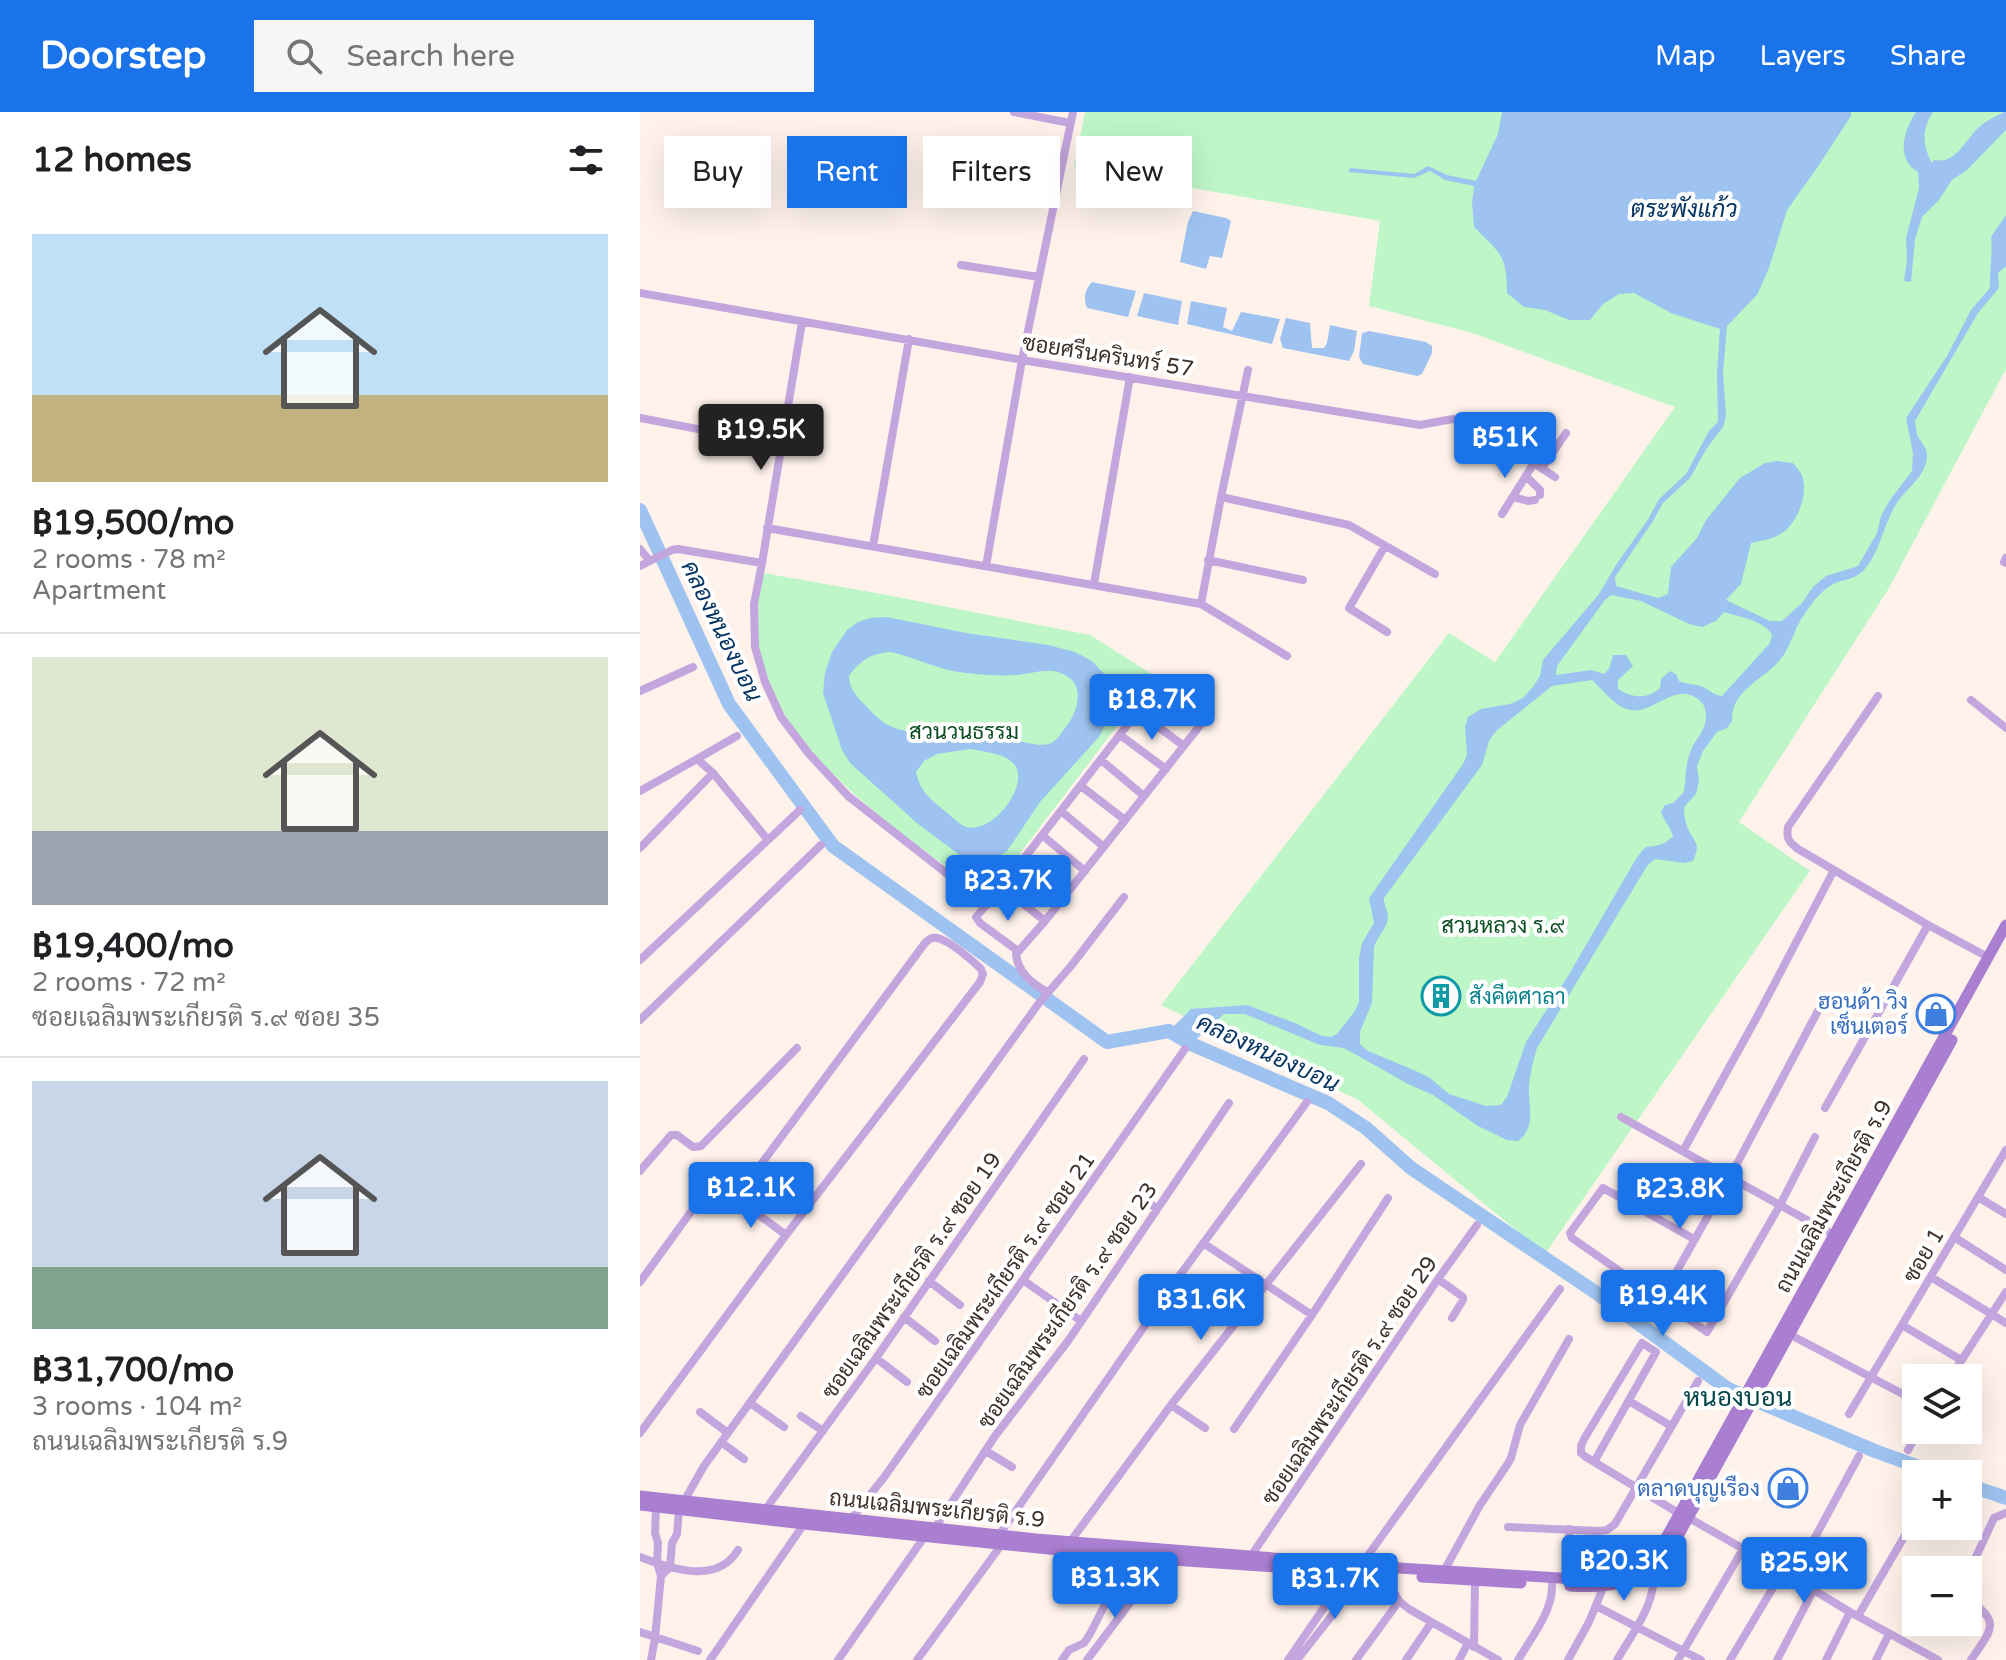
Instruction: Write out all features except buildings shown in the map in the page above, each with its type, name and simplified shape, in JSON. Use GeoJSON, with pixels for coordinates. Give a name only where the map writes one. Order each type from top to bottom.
{"type":"FeatureCollection","features":[{"type":"Feature","properties":{"kind":"main road","name":"ถนนเฉลิมพระเกียรติ ร.9"},"geometry":{"type":"LineString","coordinates":[[640,1505],[765,1510],[851,1519],[1127,1557],[1603,1588],[1637,1577],[1654,1566],[1672,1547],[1684,1516],[1834,1235],[2006,925]]}},
{"type":"Feature","properties":{"kind":"main road","name":"ถนนเฉลิมพระเกียรติ ร.9"},"geometry":{"type":"LineString","coordinates":[[1756,1385],[1789,1334],[2006,941]]}},
{"type":"Feature","properties":{"kind":"main road","name":"ถนนเฉลิมพระเกียรติ ร.9"},"geometry":{"type":"LineString","coordinates":[[640,1496],[804,1524],[930,1532]]}},
{"type":"Feature","properties":{"kind":"main road","name":"ถนนเฉลิมพระเกียรติ ร.9"},"geometry":{"type":"LineString","coordinates":[[1000,1540],[1070,1542],[1444,1571],[1599,1579],[1620,1577],[1642,1564],[1684,1516]]}},
{"type":"Feature","properties":{"kind":"street"},"geometry":{"type":"LineString","coordinates":[[1014,112],[1070,123]]}},
{"type":"Feature","properties":{"kind":"street"},"geometry":{"type":"LineString","coordinates":[[986,566],[1022,360],[1073,112]]}},
{"type":"Feature","properties":{"kind":"street"},"geometry":{"type":"LineString","coordinates":[[961,265],[1039,277]]}},
{"type":"Feature","properties":{"kind":"street","name":"ซอยศรีนครินทร์ 57"},"geometry":{"type":"LineString","coordinates":[[640,293],[1420,425],[1453,419],[1471,423],[1555,477]]}},
{"type":"Feature","properties":{"kind":"street"},"geometry":{"type":"LineString","coordinates":[[802,322],[754,604],[755,647],[765,682],[781,717],[809,754],[848,796],[987,905]]}},
{"type":"Feature","properties":{"kind":"street"},"geometry":{"type":"LineString","coordinates":[[873,546],[909,339]]}},
{"type":"Feature","properties":{"kind":"street"},"geometry":{"type":"LineString","coordinates":[[1201,604],[1248,370]]}},
{"type":"Feature","properties":{"kind":"street"},"geometry":{"type":"LineString","coordinates":[[1094,584],[1130,377]]}},
{"type":"Feature","properties":{"kind":"street"},"geometry":{"type":"LineString","coordinates":[[640,418],[781,445]]}},
{"type":"Feature","properties":{"kind":"street"},"geometry":{"type":"LineString","coordinates":[[1502,514],[1526,476],[1566,433]]}},
{"type":"Feature","properties":{"kind":"street"},"geometry":{"type":"LineString","coordinates":[[1513,497],[1521,501],[1537,498],[1540,490],[1526,476]]}},
{"type":"Feature","properties":{"kind":"street"},"geometry":{"type":"LineString","coordinates":[[1221,497],[1349,525],[1435,574]]}},
{"type":"Feature","properties":{"kind":"street"},"geometry":{"type":"LineString","coordinates":[[767,528],[1201,604],[1287,656]]}},
{"type":"Feature","properties":{"kind":"street"},"geometry":{"type":"LineString","coordinates":[[1385,546],[1349,608],[1387,632]]}},
{"type":"Feature","properties":{"kind":"street"},"geometry":{"type":"LineString","coordinates":[[640,549],[650,561]]}},
{"type":"Feature","properties":{"kind":"street"},"geometry":{"type":"LineString","coordinates":[[640,566],[672,550],[687,549],[762,563]]}},
{"type":"Feature","properties":{"kind":"street"},"geometry":{"type":"LineString","coordinates":[[1208,560],[1303,580]]}},
{"type":"Feature","properties":{"kind":"street"},"geometry":{"type":"LineString","coordinates":[[640,691],[693,667]]}},
{"type":"Feature","properties":{"kind":"street"},"geometry":{"type":"LineString","coordinates":[[1018,951],[976,917],[1159,684],[1201,713],[1202,723],[1016,954],[1024,976],[1046,993]]}},
{"type":"Feature","properties":{"kind":"street"},"geometry":{"type":"LineString","coordinates":[[1878,696],[1788,827],[1787,835],[1790,842],[1834,870],[1988,957]]}},
{"type":"Feature","properties":{"kind":"street"},"geometry":{"type":"LineString","coordinates":[[1971,700],[2006,728]]}},
{"type":"Feature","properties":{"kind":"street"},"geometry":{"type":"LineString","coordinates":[[1138,712],[1184,746]]}},
{"type":"Feature","properties":{"kind":"street"},"geometry":{"type":"LineString","coordinates":[[1120,735],[1166,769]]}},
{"type":"Feature","properties":{"kind":"street"},"geometry":{"type":"LineString","coordinates":[[640,791],[737,736]]}},
{"type":"Feature","properties":{"kind":"street"},"geometry":{"type":"LineString","coordinates":[[697,759],[713,773],[768,840]]}},
{"type":"Feature","properties":{"kind":"street"},"geometry":{"type":"LineString","coordinates":[[1101,760],[1144,796]]}},
{"type":"Feature","properties":{"kind":"street"},"geometry":{"type":"LineString","coordinates":[[640,848],[713,773]]}},
{"type":"Feature","properties":{"kind":"street"},"geometry":{"type":"LineString","coordinates":[[1081,786],[1125,820]]}},
{"type":"Feature","properties":{"kind":"street"},"geometry":{"type":"LineString","coordinates":[[640,960],[800,810]]}},
{"type":"Feature","properties":{"kind":"street"},"geometry":{"type":"LineString","coordinates":[[1061,811],[1104,847]]}},
{"type":"Feature","properties":{"kind":"street"},"geometry":{"type":"LineString","coordinates":[[1042,835],[1085,871]]}},
{"type":"Feature","properties":{"kind":"street"},"geometry":{"type":"LineString","coordinates":[[640,1020],[821,845]]}},
{"type":"Feature","properties":{"kind":"street"},"geometry":{"type":"LineString","coordinates":[[1022,862],[1065,896]]}},
{"type":"Feature","properties":{"kind":"street"},"geometry":{"type":"LineString","coordinates":[[1683,1151],[1834,870]]}},
{"type":"Feature","properties":{"kind":"street"},"geometry":{"type":"LineString","coordinates":[[1002,887],[1045,921]]}},
{"type":"Feature","properties":{"kind":"street"},"geometry":{"type":"LineString","coordinates":[[661,1576],[670,1567],[672,1543],[677,1534],[682,1505],[693,1483],[1046,993],[1124,897]]}},
{"type":"Feature","properties":{"kind":"street"},"geometry":{"type":"LineString","coordinates":[[1825,1108],[1928,925]]}},
{"type":"Feature","properties":{"kind":"street"},"geometry":{"type":"LineString","coordinates":[[640,1433],[983,977],[976,964],[948,943],[935,938],[925,943],[736,1198]]}},
{"type":"Feature","properties":{"kind":"street"},"geometry":{"type":"LineString","coordinates":[[1660,1301],[1820,1007]]}},
{"type":"Feature","properties":{"kind":"street"},"geometry":{"type":"LineString","coordinates":[[640,1171],[671,1135],[677,1135],[693,1147],[701,1146],[797,1048]]}},
{"type":"Feature","properties":{"kind":"street","name":"ซอยเฉลิมพระเกียรติ ร.๙ ซอย 21"},"geometry":{"type":"LineString","coordinates":[[851,1519],[885,1476],[1185,1049]]}},
{"type":"Feature","properties":{"kind":"street","name":"ซอยเฉลิมพระเกียรติ ร.๙ ซอย 19"},"geometry":{"type":"LineString","coordinates":[[765,1510],[876,1358],[1084,1059]]}},
{"type":"Feature","properties":{"kind":"street"},"geometry":{"type":"LineString","coordinates":[[917,1660],[1203,1243],[1307,1102]]}},
{"type":"Feature","properties":{"kind":"street","name":"ซอยเฉลิมพระเกียรติ ร.๙ ซอย 23"},"geometry":{"type":"LineString","coordinates":[[838,1660],[1081,1321],[1229,1103]]}},
{"type":"Feature","properties":{"kind":"street"},"geometry":{"type":"LineString","coordinates":[[1621,1117],[1834,1235]]}},
{"type":"Feature","properties":{"kind":"street"},"geometry":{"type":"LineString","coordinates":[[1694,1239],[1603,1188],[1570,1233],[1572,1238],[1704,1332],[1709,1330],[1815,1137]]}},
{"type":"Feature","properties":{"kind":"street","name":"ซอย 1"},"geometry":{"type":"LineString","coordinates":[[1849,1414],[2005,1154]]}},
{"type":"Feature","properties":{"kind":"street"},"geometry":{"type":"LineString","coordinates":[[1070,1542],[1171,1405],[1361,1164]]}},
{"type":"Feature","properties":{"kind":"street"},"geometry":{"type":"LineString","coordinates":[[640,1282],[709,1187],[717,1187],[736,1198],[786,1235]]}},
{"type":"Feature","properties":{"kind":"street"},"geometry":{"type":"LineString","coordinates":[[1138,1194],[1157,1209]]}},
{"type":"Feature","properties":{"kind":"street"},"geometry":{"type":"LineString","coordinates":[[1978,1197],[2006,1214]]}},
{"type":"Feature","properties":{"kind":"street"},"geometry":{"type":"LineString","coordinates":[[1234,1429],[1388,1198]]}},
{"type":"Feature","properties":{"kind":"street","name":"ซอยเฉลิมพระเกียรติ ร.๙ ซอย 29"},"geometry":{"type":"LineString","coordinates":[[1251,1556],[1477,1225]]}},
{"type":"Feature","properties":{"kind":"street"},"geometry":{"type":"LineString","coordinates":[[1954,1237],[2006,1270]]}},
{"type":"Feature","properties":{"kind":"street"},"geometry":{"type":"LineString","coordinates":[[1203,1243],[1312,1315]]}},
{"type":"Feature","properties":{"kind":"street"},"geometry":{"type":"LineString","coordinates":[[1931,1277],[2006,1323]]}},
{"type":"Feature","properties":{"kind":"street"},"geometry":{"type":"LineString","coordinates":[[1438,1279],[1463,1297],[1452,1318]]}},
{"type":"Feature","properties":{"kind":"street"},"geometry":{"type":"LineString","coordinates":[[1023,1280],[1081,1321]]}},
{"type":"Feature","properties":{"kind":"street"},"geometry":{"type":"LineString","coordinates":[[929,1281],[960,1305]]}},
{"type":"Feature","properties":{"kind":"street"},"geometry":{"type":"LineString","coordinates":[[1361,1565],[1560,1289]]}},
{"type":"Feature","properties":{"kind":"street"},"geometry":{"type":"LineString","coordinates":[[1959,1364],[2006,1292]]}},
{"type":"Feature","properties":{"kind":"street"},"geometry":{"type":"LineString","coordinates":[[904,1317],[935,1341]]}},
{"type":"Feature","properties":{"kind":"street"},"geometry":{"type":"LineString","coordinates":[[1902,1325],[1961,1360]]}},
{"type":"Feature","properties":{"kind":"street"},"geometry":{"type":"LineString","coordinates":[[1789,1334],[1902,1394]]}},
{"type":"Feature","properties":{"kind":"street"},"geometry":{"type":"LineString","coordinates":[[1444,1571],[1480,1505],[1511,1458],[1520,1425],[1569,1339]]}},
{"type":"Feature","properties":{"kind":"street"},"geometry":{"type":"LineString","coordinates":[[1594,1462],[1656,1352],[1642,1343],[1584,1439],[1581,1453],[1594,1462],[1684,1516],[1783,1571],[1813,1591],[1938,1660]]}},
{"type":"Feature","properties":{"kind":"street"},"geometry":{"type":"LineString","coordinates":[[876,1358],[907,1382]]}},
{"type":"Feature","properties":{"kind":"street"},"geometry":{"type":"LineString","coordinates":[[1508,1527],[1599,1531],[1615,1524],[1698,1381]]}},
{"type":"Feature","properties":{"kind":"street"},"geometry":{"type":"LineString","coordinates":[[1629,1401],[1671,1426]]}},
{"type":"Feature","properties":{"kind":"street"},"geometry":{"type":"LineString","coordinates":[[750,1403],[784,1427]]}},
{"type":"Feature","properties":{"kind":"street"},"geometry":{"type":"LineString","coordinates":[[1171,1405],[1205,1428]]}},
{"type":"Feature","properties":{"kind":"street"},"geometry":{"type":"LineString","coordinates":[[700,1412],[728,1433]]}},
{"type":"Feature","properties":{"kind":"street"},"geometry":{"type":"LineString","coordinates":[[801,1416],[823,1431]]}},
{"type":"Feature","properties":{"kind":"street"},"geometry":{"type":"LineString","coordinates":[[721,1442],[744,1459]]}},
{"type":"Feature","properties":{"kind":"street"},"geometry":{"type":"LineString","coordinates":[[1908,1450],[1911,1444]]}},
{"type":"Feature","properties":{"kind":"street"},"geometry":{"type":"LineString","coordinates":[[986,1451],[1012,1467]]}},
{"type":"Feature","properties":{"kind":"street"},"geometry":{"type":"LineString","coordinates":[[1793,1578],[1859,1456]]}},
{"type":"Feature","properties":{"kind":"street"},"geometry":{"type":"LineString","coordinates":[[651,1660],[661,1576],[657,1563],[656,1507]]}},
{"type":"Feature","properties":{"kind":"street"},"geometry":{"type":"LineString","coordinates":[[1976,1556],[1994,1518],[2006,1513]]}},
{"type":"Feature","properties":{"kind":"street"},"geometry":{"type":"LineString","coordinates":[[710,1660],[804,1524]]}},
{"type":"Feature","properties":{"kind":"street"},"geometry":{"type":"LineString","coordinates":[[1568,1579],[1569,1529]]}},
{"type":"Feature","properties":{"kind":"street"},"geometry":{"type":"LineString","coordinates":[[1826,1660],[1902,1539]]}},
{"type":"Feature","properties":{"kind":"street"},"geometry":{"type":"LineString","coordinates":[[1678,1660],[1743,1549]]}},
{"type":"Feature","properties":{"kind":"street"},"geometry":{"type":"LineString","coordinates":[[640,1557],[670,1567],[704,1572],[723,1567],[738,1550]]}},
{"type":"Feature","properties":{"kind":"street"},"geometry":{"type":"LineString","coordinates":[[1062,1660],[1069,1650],[1084,1643],[1090,1634],[1127,1557]]}},
{"type":"Feature","properties":{"kind":"street"},"geometry":{"type":"LineString","coordinates":[[1087,1660],[1163,1559]]}},
{"type":"Feature","properties":{"kind":"street"},"geometry":{"type":"LineString","coordinates":[[1617,1660],[1651,1600],[1654,1566]]}},
{"type":"Feature","properties":{"kind":"street"},"geometry":{"type":"LineString","coordinates":[[1288,1660],[1330,1599],[1325,1570]]}},
{"type":"Feature","properties":{"kind":"street"},"geometry":{"type":"LineString","coordinates":[[1730,1660],[1783,1571]]}},
{"type":"Feature","properties":{"kind":"street"},"geometry":{"type":"LineString","coordinates":[[1297,1660],[1340,1604],[1350,1572]]}},
{"type":"Feature","properties":{"kind":"street"},"geometry":{"type":"LineString","coordinates":[[1384,1574],[1399,1601],[1431,1623],[1498,1660]]}},
{"type":"Feature","properties":{"kind":"street"},"geometry":{"type":"LineString","coordinates":[[1459,1660],[1471,1645],[1475,1581]]}},
{"type":"Feature","properties":{"kind":"street"},"geometry":{"type":"LineString","coordinates":[[1518,1660],[1547,1611],[1552,1585]]}},
{"type":"Feature","properties":{"kind":"street"},"geometry":{"type":"LineString","coordinates":[[1568,1660],[1603,1588]]}},
{"type":"Feature","properties":{"kind":"street"},"geometry":{"type":"LineString","coordinates":[[1777,1660],[1813,1591]]}},
{"type":"Feature","properties":{"kind":"street"},"geometry":{"type":"LineString","coordinates":[[1330,1599],[1340,1604]]}},
{"type":"Feature","properties":{"kind":"street"},"geometry":{"type":"LineString","coordinates":[[1356,1660],[1399,1601]]}},
{"type":"Feature","properties":{"kind":"street"},"geometry":{"type":"LineString","coordinates":[[1596,1606],[1701,1660]]}},
{"type":"Feature","properties":{"kind":"street"},"geometry":{"type":"LineString","coordinates":[[1971,1660],[1989,1633],[1991,1624],[1982,1610]]}},
{"type":"Feature","properties":{"kind":"street"},"geometry":{"type":"LineString","coordinates":[[1406,1660],[1431,1623]]}},
{"type":"Feature","properties":{"kind":"street"},"geometry":{"type":"LineString","coordinates":[[640,1632],[698,1651]]}},
{"type":"Feature","properties":{"kind":"street"},"geometry":{"type":"LineString","coordinates":[[1876,1660],[1889,1634]]}},
{"type":"Feature","properties":{"kind":"green space","name":"สวนหลวง ร.๙"},"geometry":{"type":"Polygon","coordinates":[[[1085,112],[2006,112],[2006,369],[1889,588],[1739,822],[1810,871],[1545,1254],[1358,1100],[1161,1005],[1449,633],[1495,662],[1675,407],[1472,333],[1369,306],[1380,221],[1192,188],[1192,136],[1080,136],[1085,112]]]}},
{"type":"Feature","properties":{"kind":"green space","name":"สวนวนธรรม"},"geometry":{"type":"Polygon","coordinates":[[[763,573],[1090,635],[1155,676],[987,897],[849,789],[817,757],[790,722],[770,686],[758,646],[757,610],[763,573]]]}},
{"type":"Feature","properties":{"kind":"water","name":"ตระพังแก้ว"},"geometry":{"type":"Polygon","coordinates":[[[1502,112],[1851,112],[1787,210],[1757,295],[1727,326],[1723,373],[1726,416],[1723,427],[1690,478],[1663,503],[1615,577],[1616,586],[1658,598],[1668,594],[1671,567],[1697,538],[1706,520],[1740,478],[1765,463],[1793,463],[1802,475],[1804,487],[1799,512],[1777,536],[1751,543],[1741,584],[1726,600],[1770,621],[1782,621],[1826,576],[1858,566],[1877,533],[1881,516],[1890,500],[1912,471],[1913,453],[1906,418],[1947,356],[1971,310],[1990,288],[1991,237],[2006,215],[2006,266],[1998,273],[1999,288],[1978,313],[1915,421],[1917,434],[1927,452],[1924,469],[1895,506],[1869,564],[1859,574],[1830,586],[1815,600],[1782,658],[1742,694],[1733,710],[1732,721],[1727,728],[1717,732],[1703,751],[1697,766],[1699,781],[1696,794],[1684,807],[1687,826],[1697,846],[1693,861],[1684,863],[1655,859],[1647,866],[1537,1048],[1529,1082],[1530,1123],[1518,1141],[1507,1140],[1478,1126],[1433,1095],[1344,1048],[1320,1045],[1245,1014],[1224,1014],[1191,1044],[1169,1031],[1191,1009],[1247,1005],[1322,1036],[1337,1034],[1359,1002],[1359,958],[1362,943],[1374,923],[1369,898],[1463,764],[1467,755],[1465,727],[1468,717],[1481,709],[1510,704],[1523,698],[1533,687],[1540,676],[1543,660],[1599,594],[1659,499],[1686,474],[1709,431],[1718,422],[1720,329],[1671,313],[1634,293],[1619,294],[1603,304],[1590,320],[1569,320],[1545,310],[1524,307],[1507,293],[1500,255],[1474,227],[1474,186],[1445,180],[1430,171],[1414,178],[1348,172],[1350,168],[1414,174],[1428,166],[1447,175],[1476,181],[1498,134],[1502,112]],[[1611,595],[1557,666],[1556,675],[1591,670],[1604,674],[1613,655],[1626,655],[1633,666],[1618,680],[1618,689],[1628,694],[1644,696],[1655,692],[1660,688],[1661,679],[1670,671],[1676,674],[1679,681],[1702,686],[1722,696],[1770,643],[1772,635],[1768,630],[1744,618],[1724,612],[1716,621],[1702,627],[1641,601],[1611,595]],[[1592,680],[1552,686],[1496,731],[1489,741],[1482,765],[1384,898],[1388,921],[1374,947],[1372,1003],[1360,1032],[1360,1044],[1368,1051],[1430,1078],[1449,1094],[1486,1106],[1501,1105],[1507,1097],[1526,1042],[1636,859],[1646,847],[1673,837],[1661,812],[1665,805],[1673,803],[1684,792],[1689,755],[1706,722],[1704,706],[1692,695],[1675,695],[1640,710],[1631,710],[1615,702],[1592,680]]]}},
{"type":"Feature","properties":{"kind":"water"},"geometry":{"type":"Polygon","coordinates":[[[1916,112],[1933,112],[1925,137],[1926,150],[1932,163],[1953,156],[1979,127],[2004,112],[2006,130],[1967,170],[1952,180],[1939,200],[1922,217],[1915,239],[1911,282],[1904,281],[1906,238],[1919,188],[1918,172],[1906,160],[1904,144],[1916,112]]]}},
{"type":"Feature","properties":{"kind":"water"},"geometry":{"type":"Polygon","coordinates":[[[1193,211],[1231,221],[1222,258],[1210,256],[1206,269],[1180,262],[1193,211]]]}},
{"type":"Feature","properties":{"kind":"water"},"geometry":{"type":"Polygon","coordinates":[[[1092,282],[1136,291],[1128,317],[1087,308],[1085,294],[1092,282]]]}},
{"type":"Feature","properties":{"kind":"water"},"geometry":{"type":"Polygon","coordinates":[[[1144,293],[1182,301],[1178,325],[1137,316],[1144,293]]]}},
{"type":"Feature","properties":{"kind":"water"},"geometry":{"type":"Polygon","coordinates":[[[1191,301],[1227,308],[1223,327],[1232,331],[1241,312],[1280,319],[1272,344],[1187,324],[1191,301]]]}},
{"type":"Feature","properties":{"kind":"water"},"geometry":{"type":"Polygon","coordinates":[[[1286,318],[1310,323],[1312,348],[1324,348],[1330,325],[1357,331],[1349,361],[1283,348],[1280,339],[1286,318]]]}},
{"type":"Feature","properties":{"kind":"water"},"geometry":{"type":"Polygon","coordinates":[[[1369,331],[1426,342],[1432,346],[1422,374],[1417,376],[1363,364],[1359,357],[1362,333],[1369,331]]]}},
{"type":"Feature","properties":{"kind":"water"},"geometry":{"type":"Polygon","coordinates":[[[887,617],[1075,652],[1092,661],[1112,687],[1111,713],[1099,737],[1040,802],[1007,851],[989,863],[976,864],[965,859],[918,824],[850,763],[842,750],[823,693],[825,673],[832,652],[847,630],[870,618],[887,617]],[[891,652],[867,658],[849,676],[849,681],[860,700],[874,714],[896,728],[912,731],[957,723],[1030,743],[1049,744],[1066,727],[1077,704],[1077,689],[1073,682],[1058,672],[1016,675],[967,673],[947,670],[891,652]],[[971,749],[937,754],[924,761],[916,772],[930,798],[962,825],[975,827],[986,824],[1007,806],[1018,782],[1012,762],[992,753],[971,749]]]}},
{"type":"Feature","properties":{"kind":"waterway","name":"คลองหนองบอน"},"geometry":{"type":"LineString","coordinates":[[640,510],[729,704],[833,846],[1107,1042],[1169,1031],[1191,1044],[1328,1103],[1366,1128],[1411,1168],[1598,1294],[1728,1389],[1902,1461]]}},
{"type":"Feature","properties":{"kind":"waterway","name":"คลองหนองบอน"},"geometry":{"type":"LineString","coordinates":[[1982,1490],[2006,1498]]}},
{"type":"Feature","properties":{"kind":"place","name":"สังคีตศาลา"},"geometry":{"type":"Point","coordinates":[1441,996]}},
{"type":"Feature","properties":{"kind":"place","name":"ฮอนด้า วิง เซ็นเตอร์"},"geometry":{"type":"Point","coordinates":[1936,1014]}},
{"type":"Feature","properties":{"kind":"place","name":"ตลาดบุญเรือง"},"geometry":{"type":"Point","coordinates":[1788,1488]}},
{"type":"Feature","properties":{"kind":"district","name":"หนองบอน"},"geometry":{"type":"Point","coordinates":[1738,1397]}}]}
